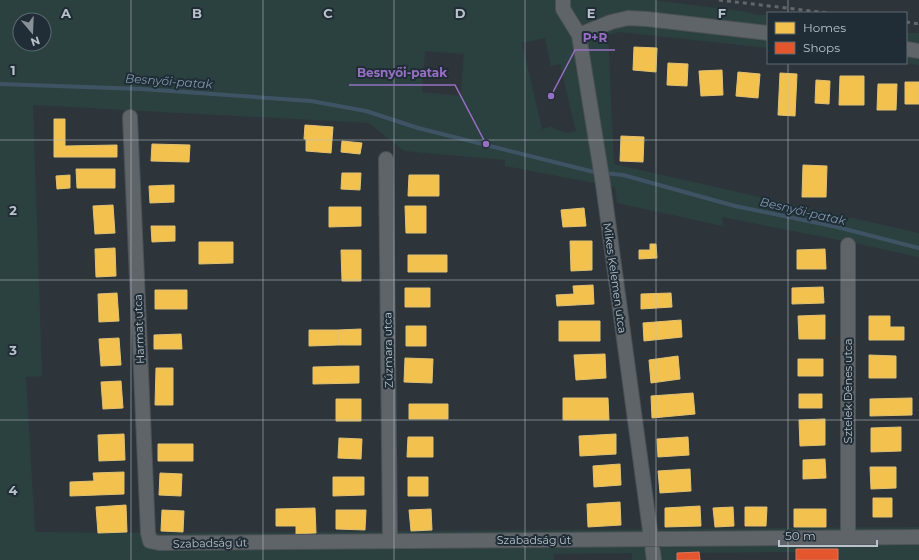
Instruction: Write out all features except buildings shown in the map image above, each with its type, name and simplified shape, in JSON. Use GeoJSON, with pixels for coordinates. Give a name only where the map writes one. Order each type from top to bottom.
{"type":"FeatureCollection","features":[{"type":"Feature","properties":{"kind":"street","name":"Mikes Kelemen utca"},"geometry":{"type":"LineString","coordinates":[[563,0],[563,9],[579,35],[603,184],[654,560]]}},
{"type":"Feature","properties":{"kind":"street"},"geometry":{"type":"LineString","coordinates":[[579,35],[611,22],[628,18],[767,33]]}},
{"type":"Feature","properties":{"kind":"street"},"geometry":{"type":"LineString","coordinates":[[907,49],[919,51]]}},
{"type":"Feature","properties":{"kind":"street","name":"Harmat utca"},"geometry":{"type":"LineString","coordinates":[[130,117],[147,525],[150,541]]}},
{"type":"Feature","properties":{"kind":"street","name":"Zúzmara utca"},"geometry":{"type":"LineString","coordinates":[[386,159],[390,541]]}},
{"type":"Feature","properties":{"kind":"street","name":"Sztelek Dénes utca"},"geometry":{"type":"LineString","coordinates":[[848,245],[848,537]]}},
{"type":"Feature","properties":{"kind":"street","name":"Szabadság út"},"geometry":{"type":"LineString","coordinates":[[150,541],[158,543],[919,537]]}},
{"type":"Feature","properties":{"kind":"green space"},"geometry":{"type":"Polygon","coordinates":[[[0,0],[653,0],[748,12],[756,15],[767,15],[767,48],[619,32],[608,35],[614,164],[919,233],[919,257],[722,217],[723,226],[617,203],[615,187],[505,166],[505,160],[404,151],[369,123],[33,105],[42,376],[26,377],[35,532],[159,533],[919,527],[919,560],[838,560],[837,549],[796,549],[796,552],[677,553],[677,560],[632,560],[632,553],[554,554],[554,560],[0,560],[0,0]],[[545,38],[522,43],[542,129],[551,127],[566,133],[576,131],[560,64],[551,66],[545,38]],[[425,51],[422,92],[461,96],[464,54],[425,51]]]}},
{"type":"Feature","properties":{"kind":"green space"},"geometry":{"type":"Polygon","coordinates":[[[907,33],[919,33],[919,65],[907,63],[907,33]]]}},
{"type":"Feature","properties":{"kind":"waterway","name":"Besnyői-patak"},"geometry":{"type":"LineString","coordinates":[[0,84],[142,89],[311,101],[366,111],[418,128],[598,173]]}},
{"type":"Feature","properties":{"kind":"waterway","name":"Besnyői-patak"},"geometry":{"type":"LineString","coordinates":[[604,173],[623,175],[735,206],[837,227],[919,248]]}},
{"type":"Feature","properties":{"kind":"railway"},"geometry":{"type":"LineString","coordinates":[[719,0],[820,12]]}},
{"type":"Feature","properties":{"kind":"railway"},"geometry":{"type":"LineString","coordinates":[[907,22],[919,24]]}},
{"type":"Feature","properties":{"kind":"place","name":"P+R"},"geometry":{"type":"Point","coordinates":[551,96]}},
{"type":"Feature","properties":{"kind":"place","name":"Besnyői-patak"},"geometry":{"type":"Point","coordinates":[486,144]}}]}
